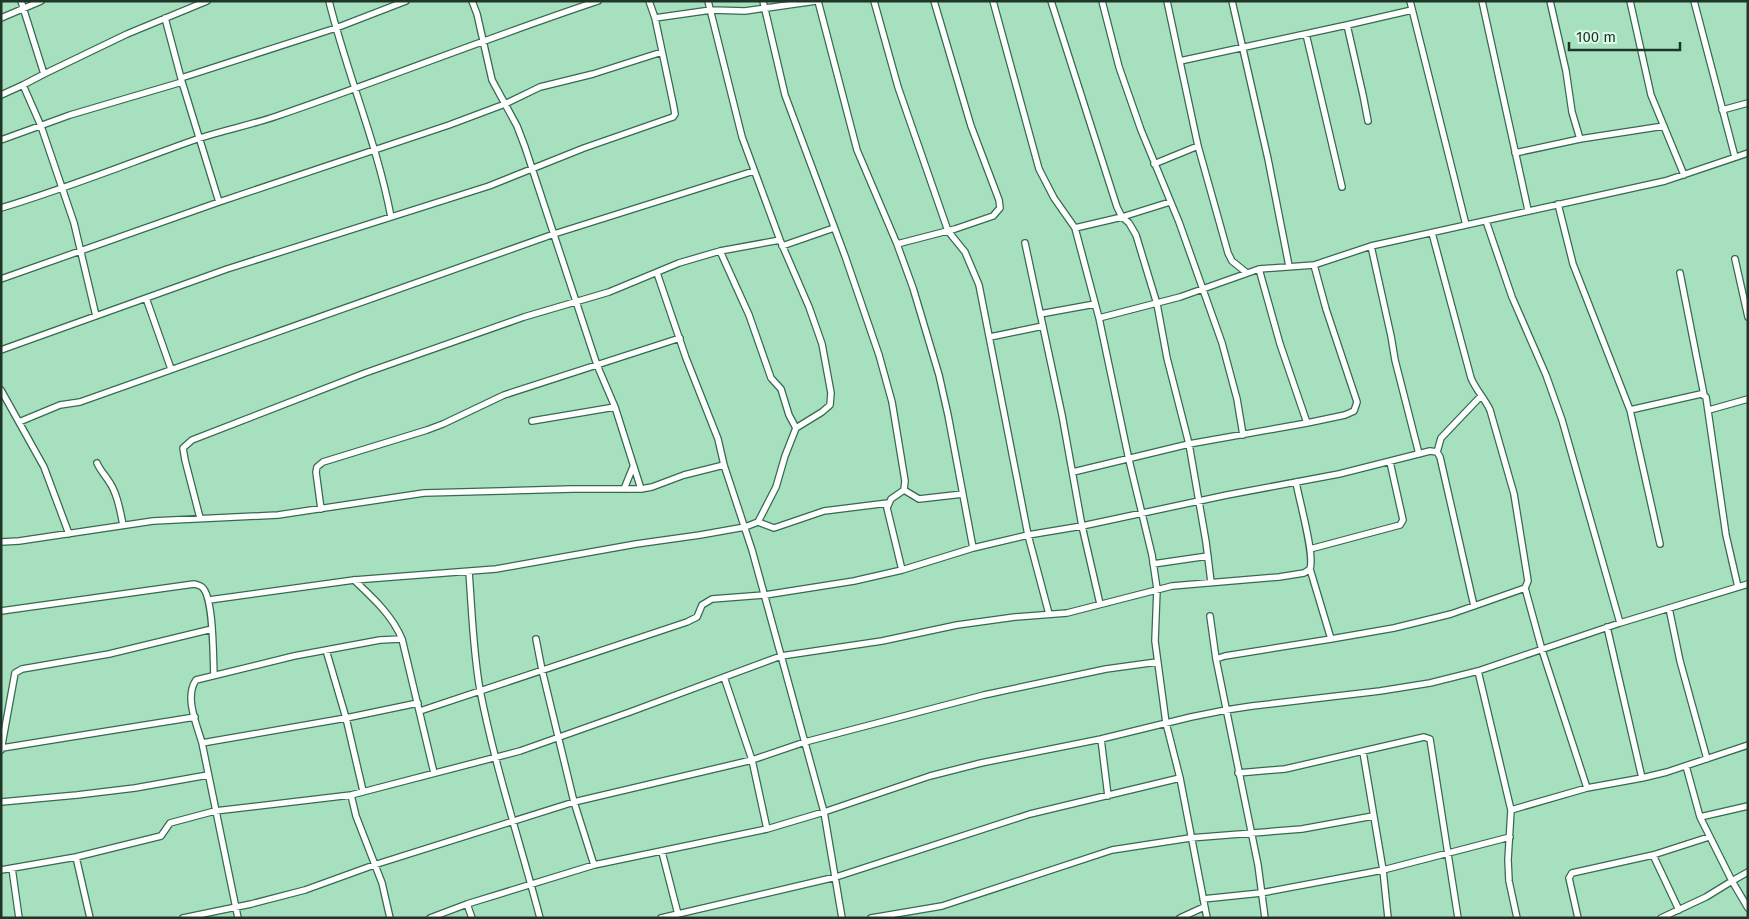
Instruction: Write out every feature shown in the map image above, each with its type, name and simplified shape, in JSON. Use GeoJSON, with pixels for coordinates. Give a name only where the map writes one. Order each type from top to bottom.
{"type":"FeatureCollection","features":[{"type":"Feature","properties":{"kind":"street"},"geometry":{"type":"LineString","coordinates":[[1,18],[22,4],[41,1]]}},
{"type":"Feature","properties":{"kind":"street"},"geometry":{"type":"LineString","coordinates":[[1,94],[127,34],[207,1]]}},
{"type":"Feature","properties":{"kind":"street"},"geometry":{"type":"LineString","coordinates":[[329,1],[375,150],[390,216]]}},
{"type":"Feature","properties":{"kind":"street"},"geometry":{"type":"LineString","coordinates":[[1,140],[336,28],[406,1]]}},
{"type":"Feature","properties":{"kind":"street"},"geometry":{"type":"LineString","coordinates":[[472,1],[492,80],[517,126],[597,365],[614,407],[641,489]]}},
{"type":"Feature","properties":{"kind":"street"},"geometry":{"type":"LineString","coordinates":[[1,208],[200,138],[276,117],[432,62],[483,40],[598,1]]}},
{"type":"Feature","properties":{"kind":"street"},"geometry":{"type":"LineString","coordinates":[[1,350],[227,269],[488,186],[584,148],[673,117],[675,114],[655,18],[649,1]]}},
{"type":"Feature","properties":{"kind":"street"},"geometry":{"type":"LineString","coordinates":[[209,600],[354,580],[469,572],[744,527],[758,522],[776,487],[796,428],[822,412],[830,404],[831,393],[822,344],[781,243],[742,137],[708,1]]}},
{"type":"Feature","properties":{"kind":"street"},"geometry":{"type":"LineString","coordinates":[[758,522],[774,528],[824,511],[888,503],[904,490],[905,481],[892,402],[874,339],[785,95],[762,1]]}},
{"type":"Feature","properties":{"kind":"street"},"geometry":{"type":"LineString","coordinates":[[655,18],[711,10],[745,11],[817,1],[857,150],[914,288],[939,375],[973,548]]}},
{"type":"Feature","properties":{"kind":"street"},"geometry":{"type":"LineString","coordinates":[[874,1],[885,46],[898,87],[948,231],[964,252],[979,285],[1028,535],[1049,614]]}},
{"type":"Feature","properties":{"kind":"street"},"geometry":{"type":"LineString","coordinates":[[897,244],[948,231],[993,216],[1000,208],[999,200],[971,126],[934,1]]}},
{"type":"Feature","properties":{"kind":"street"},"geometry":{"type":"LineString","coordinates":[[993,1],[1039,169],[1054,198],[1075,228],[1099,318],[1153,564],[1156,589],[1155,627],[1157,662],[1166,723],[1180,778],[1190,838],[1207,918]]}},
{"type":"Feature","properties":{"kind":"street"},"geometry":{"type":"LineString","coordinates":[[1051,1],[1114,198],[1122,217],[1129,223],[1136,235],[1157,304],[1167,358],[1189,444],[1212,582]]}},
{"type":"Feature","properties":{"kind":"street"},"geometry":{"type":"LineString","coordinates":[[1102,1],[1120,67],[1141,130],[1179,222],[1231,373],[1243,435]]}},
{"type":"Feature","properties":{"kind":"street"},"geometry":{"type":"LineString","coordinates":[[1167,1],[1198,146],[1228,253],[1232,261],[1246,273]]}},
{"type":"Feature","properties":{"kind":"street"},"geometry":{"type":"LineString","coordinates":[[1232,1],[1268,159],[1289,266]]}},
{"type":"Feature","properties":{"kind":"street"},"geometry":{"type":"LineString","coordinates":[[1410,1],[1466,225]]}},
{"type":"Feature","properties":{"kind":"street"},"geometry":{"type":"LineString","coordinates":[[1482,1],[1528,210]]}},
{"type":"Feature","properties":{"kind":"street"},"geometry":{"type":"LineString","coordinates":[[1550,1],[1566,71],[1572,112],[1580,139]]}},
{"type":"Feature","properties":{"kind":"street"},"geometry":{"type":"LineString","coordinates":[[1630,1],[1651,95],[1684,175]]}},
{"type":"Feature","properties":{"kind":"street"},"geometry":{"type":"LineString","coordinates":[[1694,1],[1736,157]]}},
{"type":"Feature","properties":{"kind":"street"},"geometry":{"type":"LineString","coordinates":[[22,4],[44,74]]}},
{"type":"Feature","properties":{"kind":"street"},"geometry":{"type":"LineString","coordinates":[[1180,60],[1412,10]]}},
{"type":"Feature","properties":{"kind":"street"},"geometry":{"type":"LineString","coordinates":[[165,18],[219,202]]}},
{"type":"Feature","properties":{"kind":"street"},"geometry":{"type":"LineString","coordinates":[[1348,25],[1368,121]]}},
{"type":"Feature","properties":{"kind":"street"},"geometry":{"type":"LineString","coordinates":[[1306,34],[1342,187]]}},
{"type":"Feature","properties":{"kind":"street"},"geometry":{"type":"LineString","coordinates":[[1,279],[219,202],[449,125],[505,104],[540,87],[593,74],[662,52]]}},
{"type":"Feature","properties":{"kind":"street"},"geometry":{"type":"LineString","coordinates":[[23,85],[41,126],[74,223],[96,316]]}},
{"type":"Feature","properties":{"kind":"street"},"geometry":{"type":"LineString","coordinates":[[1722,110],[1748,102]]}},
{"type":"Feature","properties":{"kind":"street"},"geometry":{"type":"LineString","coordinates":[[1515,153],[1580,139],[1664,126]]}},
{"type":"Feature","properties":{"kind":"street"},"geometry":{"type":"LineString","coordinates":[[1154,164],[1198,146]]}},
{"type":"Feature","properties":{"kind":"street"},"geometry":{"type":"LineString","coordinates":[[1099,318],[1157,304],[1202,290],[1246,273],[1289,266],[1314,265],[1371,246],[1528,210],[1637,188],[1748,154]]}},
{"type":"Feature","properties":{"kind":"street"},"geometry":{"type":"LineString","coordinates":[[19,422],[60,405],[80,402],[554,234],[754,171]]}},
{"type":"Feature","properties":{"kind":"street"},"geometry":{"type":"LineString","coordinates":[[1075,228],[1122,217],[1170,202]]}},
{"type":"Feature","properties":{"kind":"street"},"geometry":{"type":"LineString","coordinates":[[1558,204],[1574,264],[1630,410],[1660,544]]}},
{"type":"Feature","properties":{"kind":"street"},"geometry":{"type":"LineString","coordinates":[[1486,221],[1512,297],[1546,375],[1562,420],[1620,623]]}},
{"type":"Feature","properties":{"kind":"street"},"geometry":{"type":"LineString","coordinates":[[200,518],[185,460],[184,448],[192,440],[365,373],[524,317],[609,292],[679,263],[720,251],[781,243],[834,228]]}},
{"type":"Feature","properties":{"kind":"street"},"geometry":{"type":"LineString","coordinates":[[1432,233],[1471,378],[1490,410],[1514,494],[1528,581],[1525,588],[1542,650],[1587,788]]}},
{"type":"Feature","properties":{"kind":"street"},"geometry":{"type":"LineString","coordinates":[[1025,243],[1073,472],[1082,526],[1100,604]]}},
{"type":"Feature","properties":{"kind":"street"},"geometry":{"type":"LineString","coordinates":[[1371,246],[1397,370],[1419,454]]}},
{"type":"Feature","properties":{"kind":"street"},"geometry":{"type":"LineString","coordinates":[[720,251],[749,315],[771,378],[781,389],[789,415],[796,428]]}},
{"type":"Feature","properties":{"kind":"street"},"geometry":{"type":"LineString","coordinates":[[1735,260],[1748,318]]}},
{"type":"Feature","properties":{"kind":"street"},"geometry":{"type":"LineString","coordinates":[[1073,472],[1189,444],[1307,423],[1345,415],[1354,411],[1357,402],[1326,309],[1314,265]]}},
{"type":"Feature","properties":{"kind":"street"},"geometry":{"type":"LineString","coordinates":[[1259,270],[1280,344],[1307,423]]}},
{"type":"Feature","properties":{"kind":"street"},"geometry":{"type":"LineString","coordinates":[[657,273],[718,439],[724,465],[765,595],[824,812],[842,918]]}},
{"type":"Feature","properties":{"kind":"street"},"geometry":{"type":"LineString","coordinates":[[1680,273],[1704,395],[1709,410],[1726,535],[1738,587]]}},
{"type":"Feature","properties":{"kind":"street"},"geometry":{"type":"LineString","coordinates":[[146,298],[171,370]]}},
{"type":"Feature","properties":{"kind":"street"},"geometry":{"type":"LineString","coordinates":[[1040,314],[1095,304]]}},
{"type":"Feature","properties":{"kind":"street"},"geometry":{"type":"LineString","coordinates":[[990,336],[1043,326]]}},
{"type":"Feature","properties":{"kind":"street"},"geometry":{"type":"LineString","coordinates":[[322,509],[316,472],[317,466],[323,462],[384,445],[443,424],[504,395],[680,338]]}},
{"type":"Feature","properties":{"kind":"street"},"geometry":{"type":"LineString","coordinates":[[1,390],[44,467],[69,534]]}},
{"type":"Feature","properties":{"kind":"street"},"geometry":{"type":"LineString","coordinates":[[1630,410],[1704,395]]}},
{"type":"Feature","properties":{"kind":"street"},"geometry":{"type":"LineString","coordinates":[[1474,606],[1440,456],[1437,452],[1441,438],[1481,396]]}},
{"type":"Feature","properties":{"kind":"street"},"geometry":{"type":"LineString","coordinates":[[1709,410],[1748,399]]}},
{"type":"Feature","properties":{"kind":"street"},"geometry":{"type":"LineString","coordinates":[[532,421],[614,407]]}},
{"type":"Feature","properties":{"kind":"street"},"geometry":{"type":"LineString","coordinates":[[420,711],[687,622],[697,617],[702,605],[712,599],[765,595],[854,581],[902,570],[973,548],[1028,535],[1082,526],[1339,474],[1430,451],[1437,452]]}},
{"type":"Feature","properties":{"kind":"street"},"geometry":{"type":"LineString","coordinates":[[1310,549],[1400,525],[1403,520],[1390,462]]}},
{"type":"Feature","properties":{"kind":"street"},"geometry":{"type":"LineString","coordinates":[[97,464],[109,480],[123,525]]}},
{"type":"Feature","properties":{"kind":"street"},"geometry":{"type":"LineString","coordinates":[[1,542],[123,525],[200,518],[278,515],[424,493],[641,489],[652,487],[684,475],[724,465]]}},
{"type":"Feature","properties":{"kind":"street"},"geometry":{"type":"LineString","coordinates":[[624,490],[633,467]]}},
{"type":"Feature","properties":{"kind":"street"},"geometry":{"type":"LineString","coordinates":[[1296,482],[1310,549],[1312,563],[1310,569],[1331,639]]}},
{"type":"Feature","properties":{"kind":"street"},"geometry":{"type":"LineString","coordinates":[[904,490],[919,500],[963,494]]}},
{"type":"Feature","properties":{"kind":"street"},"geometry":{"type":"LineString","coordinates":[[888,503],[888,517],[902,570]]}},
{"type":"Feature","properties":{"kind":"street"},"geometry":{"type":"LineString","coordinates":[[1153,564],[1208,556]]}},
{"type":"Feature","properties":{"kind":"street"},"geometry":{"type":"LineString","coordinates":[[1,870],[76,857],[161,836],[170,823],[215,811],[351,795],[520,751],[781,656],[882,641],[957,625],[1067,613],[1156,589],[1212,582],[1279,577],[1304,573],[1310,569]]}},
{"type":"Feature","properties":{"kind":"street"},"geometry":{"type":"LineString","coordinates":[[469,572],[473,642],[480,690],[512,821],[540,918]]}},
{"type":"Feature","properties":{"kind":"street"},"geometry":{"type":"LineString","coordinates":[[354,580],[372,596],[397,626],[402,639],[434,773]]}},
{"type":"Feature","properties":{"kind":"street"},"geometry":{"type":"LineString","coordinates":[[1,611],[194,584],[203,588],[209,600],[214,675]]}},
{"type":"Feature","properties":{"kind":"street"},"geometry":{"type":"LineString","coordinates":[[430,918],[467,904],[594,866],[767,829],[930,776],[980,763],[1101,739],[1226,710],[1380,691],[1430,683],[1478,672],[1620,623],[1748,584]]}},
{"type":"Feature","properties":{"kind":"street"},"geometry":{"type":"LineString","coordinates":[[1216,659],[1394,628],[1474,606],[1525,588]]}},
{"type":"Feature","properties":{"kind":"street"},"geometry":{"type":"LineString","coordinates":[[1668,608],[1680,662],[1707,759]]}},
{"type":"Feature","properties":{"kind":"street"},"geometry":{"type":"LineString","coordinates":[[1210,616],[1216,659],[1251,832],[1265,918]]}},
{"type":"Feature","properties":{"kind":"street"},"geometry":{"type":"LineString","coordinates":[[1607,628],[1642,778]]}},
{"type":"Feature","properties":{"kind":"street"},"geometry":{"type":"LineString","coordinates":[[195,718],[1,749],[15,673],[22,669],[109,654],[212,629]]}},
{"type":"Feature","properties":{"kind":"street"},"geometry":{"type":"LineString","coordinates":[[238,918],[202,743],[190,695],[192,684],[196,680],[214,675],[294,656],[380,640],[402,639]]}},
{"type":"Feature","properties":{"kind":"street"},"geometry":{"type":"LineString","coordinates":[[536,639],[574,802],[594,866]]}},
{"type":"Feature","properties":{"kind":"street"},"geometry":{"type":"LineString","coordinates":[[326,650],[346,718],[363,791]]}},
{"type":"Feature","properties":{"kind":"street"},"geometry":{"type":"LineString","coordinates":[[183,918],[304,890],[374,865],[574,802],[752,760],[805,742],[984,695],[1106,668],[1157,662]]}},
{"type":"Feature","properties":{"kind":"street"},"geometry":{"type":"LineString","coordinates":[[1478,672],[1511,810],[1508,860],[1516,918]]}},
{"type":"Feature","properties":{"kind":"street"},"geometry":{"type":"LineString","coordinates":[[724,677],[752,760],[767,829]]}},
{"type":"Feature","properties":{"kind":"street"},"geometry":{"type":"LineString","coordinates":[[202,743],[346,718],[418,703]]}},
{"type":"Feature","properties":{"kind":"street"},"geometry":{"type":"LineString","coordinates":[[1238,773],[1285,769],[1424,737],[1430,739],[1458,918]]}},
{"type":"Feature","properties":{"kind":"street"},"geometry":{"type":"LineString","coordinates":[[1101,739],[1108,796]]}},
{"type":"Feature","properties":{"kind":"street"},"geometry":{"type":"LineString","coordinates":[[1511,810],[1587,788],[1642,778],[1686,766],[1748,745]]}},
{"type":"Feature","properties":{"kind":"street"},"geometry":{"type":"LineString","coordinates":[[1363,752],[1388,918]]}},
{"type":"Feature","properties":{"kind":"street"},"geometry":{"type":"LineString","coordinates":[[1686,766],[1700,816],[1709,837],[1748,908]]}},
{"type":"Feature","properties":{"kind":"street"},"geometry":{"type":"LineString","coordinates":[[1,802],[106,791],[208,775]]}},
{"type":"Feature","properties":{"kind":"street"},"geometry":{"type":"LineString","coordinates":[[661,918],[678,916],[836,877],[1030,814],[1180,778]]}},
{"type":"Feature","properties":{"kind":"street"},"geometry":{"type":"LineString","coordinates":[[351,795],[356,816],[382,883],[390,918]]}},
{"type":"Feature","properties":{"kind":"street"},"geometry":{"type":"LineString","coordinates":[[1700,816],[1748,806]]}},
{"type":"Feature","properties":{"kind":"street"},"geometry":{"type":"LineString","coordinates":[[871,918],[942,906],[1112,850],[1190,838],[1302,829],[1373,816]]}},
{"type":"Feature","properties":{"kind":"street"},"geometry":{"type":"LineString","coordinates":[[1203,899],[1261,893],[1382,870],[1510,837]]}},
{"type":"Feature","properties":{"kind":"street"},"geometry":{"type":"LineString","coordinates":[[1578,918],[1569,878],[1572,873],[1653,855],[1709,837]]}},
{"type":"Feature","properties":{"kind":"street"},"geometry":{"type":"LineString","coordinates":[[662,852],[678,916]]}},
{"type":"Feature","properties":{"kind":"street"},"geometry":{"type":"LineString","coordinates":[[1653,855],[1679,910]]}},
{"type":"Feature","properties":{"kind":"street"},"geometry":{"type":"LineString","coordinates":[[76,857],[90,918]]}},
{"type":"Feature","properties":{"kind":"street"},"geometry":{"type":"LineString","coordinates":[[12,868],[19,918]]}},
{"type":"Feature","properties":{"kind":"street"},"geometry":{"type":"LineString","coordinates":[[1662,918],[1748,872]]}},
{"type":"Feature","properties":{"kind":"street"},"geometry":{"type":"LineString","coordinates":[[467,904],[472,918]]}},
{"type":"Feature","properties":{"kind":"street"},"geometry":{"type":"LineString","coordinates":[[1180,918],[1204,907]]}}]}
